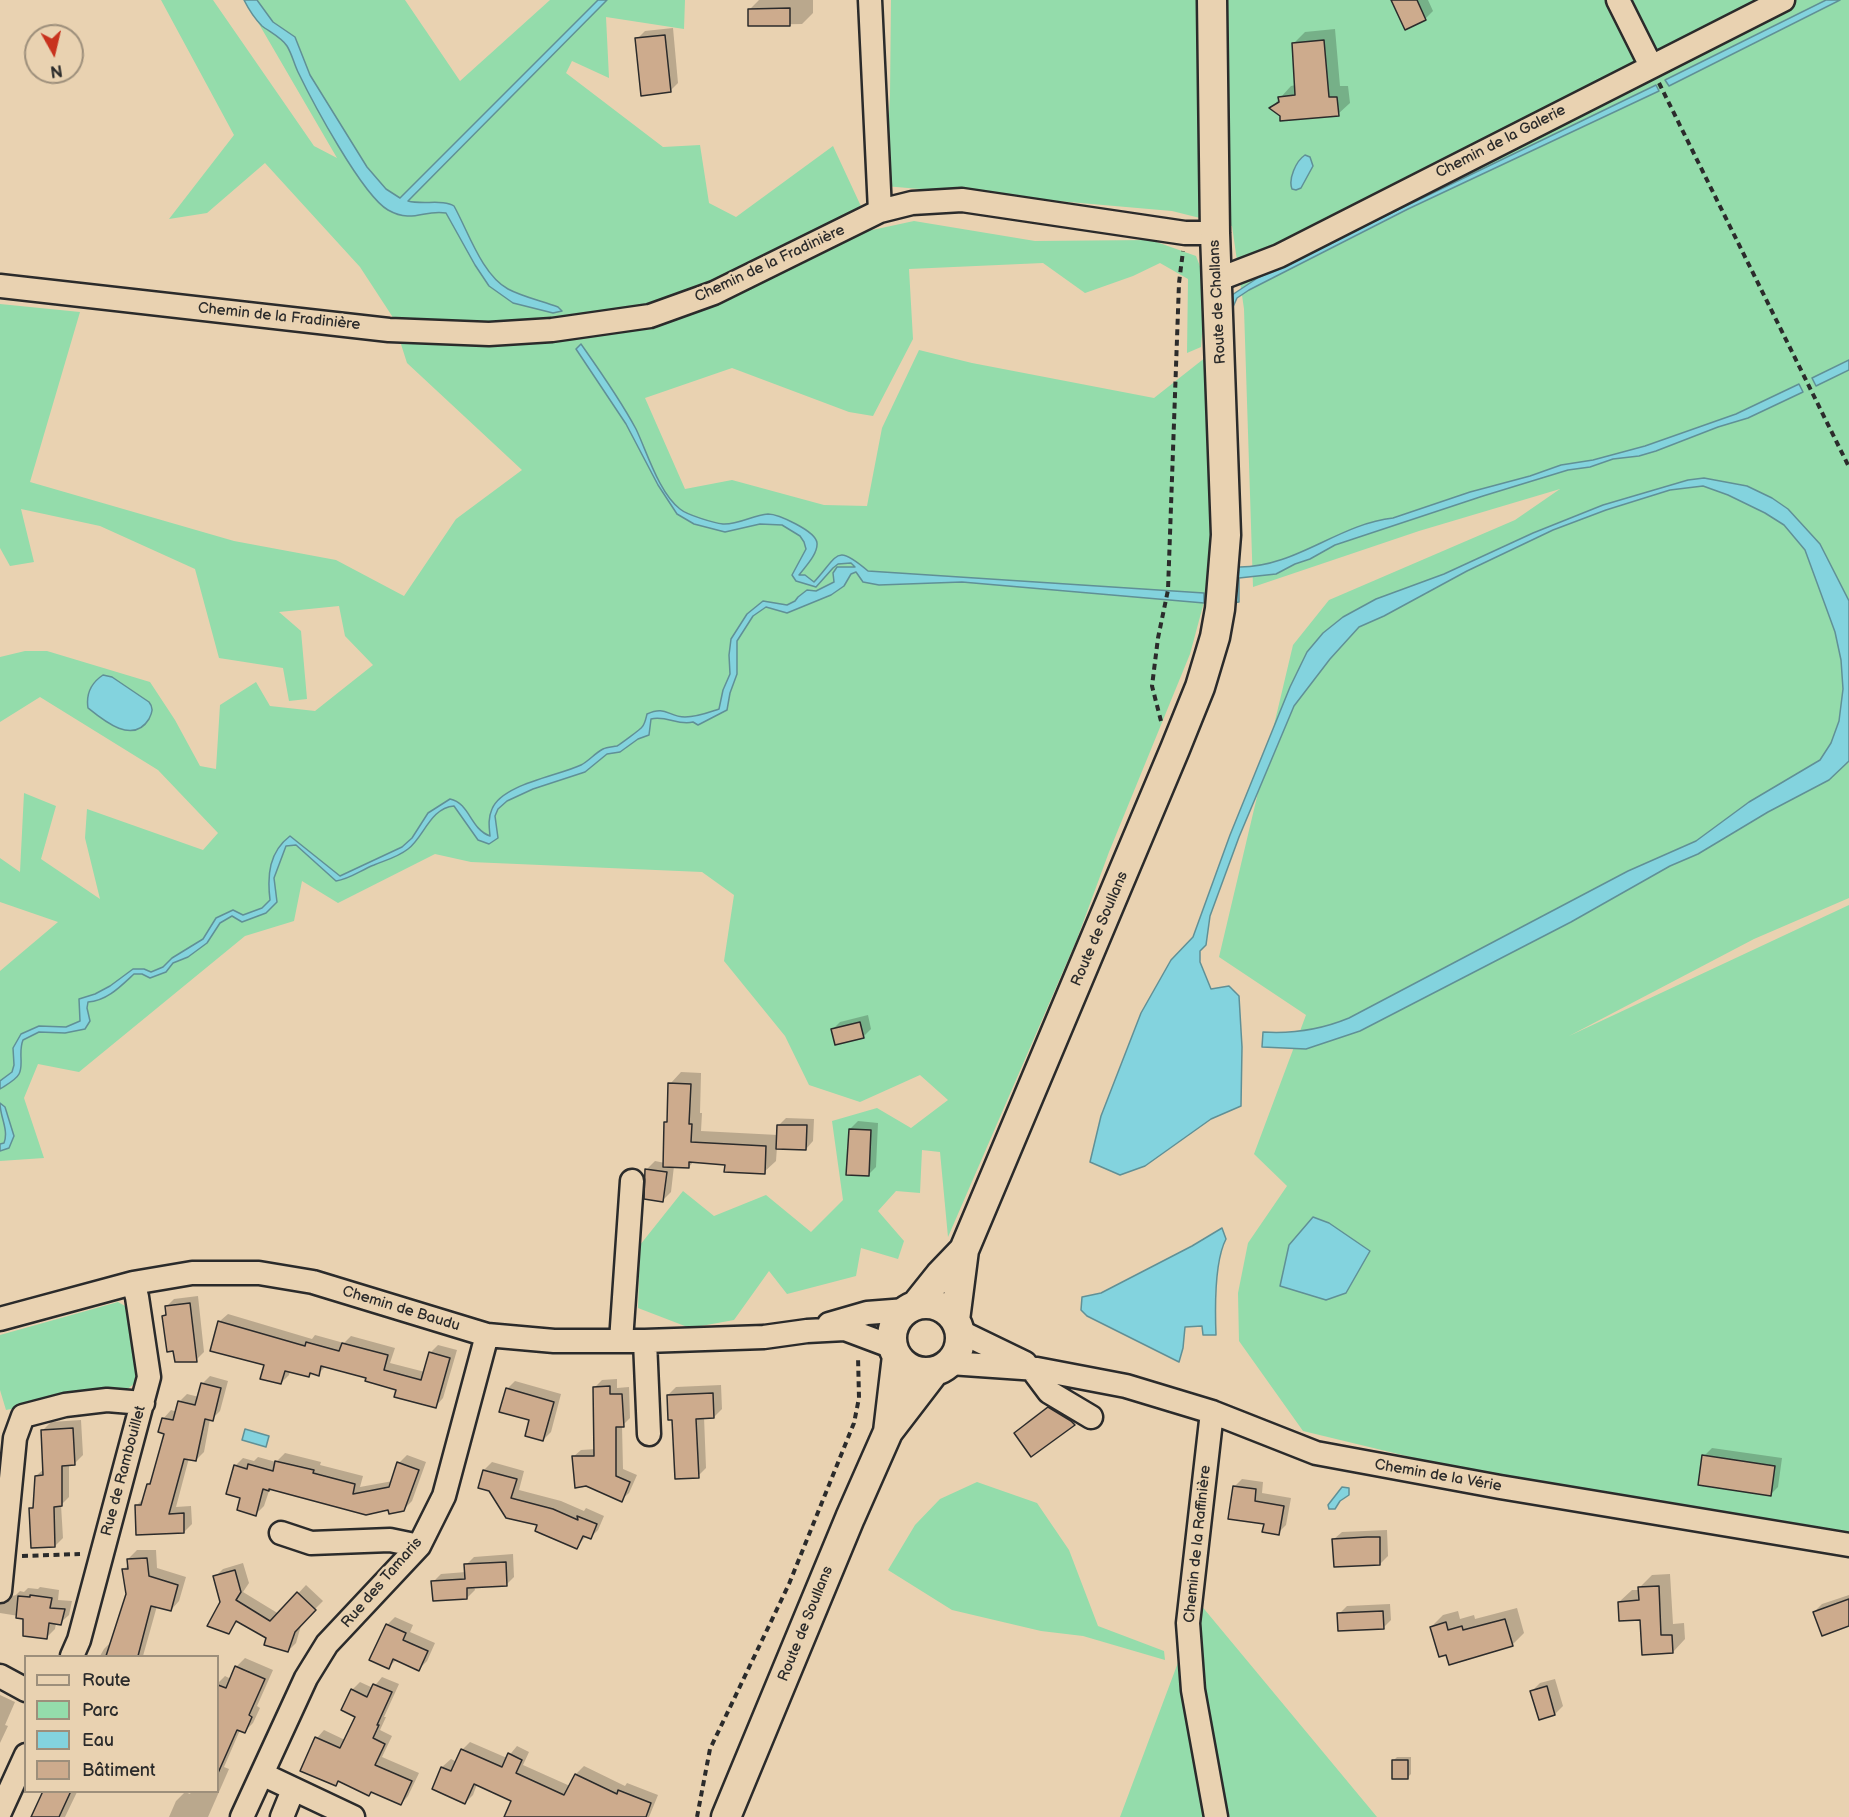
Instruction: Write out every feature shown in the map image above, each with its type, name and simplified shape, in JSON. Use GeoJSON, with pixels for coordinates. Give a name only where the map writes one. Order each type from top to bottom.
{"type":"FeatureCollection","features":[{"type":"Feature","properties":{"kind":"main road","name":"Route de Challans"},"geometry":{"type":"LineString","coordinates":[[1212,0],[1215,233],[1226,535],[1221,603]]}},
{"type":"Feature","properties":{"kind":"main road","name":"Route de Soullans"},"geometry":{"type":"LineString","coordinates":[[958,1326],[964,1250],[1184,728],[1200,687],[1215,637],[1221,603]]}},
{"type":"Feature","properties":{"kind":"main road","name":"Route de Soullans"},"geometry":{"type":"LineString","coordinates":[[911,1308],[964,1250]]}},
{"type":"Feature","properties":{"kind":"main road"},"geometry":{"type":"LineString","coordinates":[[927,1304],[938,1306],[946,1310],[958,1326],[959,1350],[942,1368],[923,1373],[912,1370],[895,1352],[892,1337],[894,1327],[899,1318],[911,1308],[927,1304]]}},
{"type":"Feature","properties":{"kind":"main road","name":"Route de Soullans"},"geometry":{"type":"LineString","coordinates":[[888,1432],[895,1352]]}},
{"type":"Feature","properties":{"kind":"main road","name":"Route de Soullans"},"geometry":{"type":"LineString","coordinates":[[726,1817],[888,1432],[942,1368]]}},
{"type":"Feature","properties":{"kind":"street"},"geometry":{"type":"LineString","coordinates":[[870,0],[880,211]]}},
{"type":"Feature","properties":{"kind":"street"},"geometry":{"type":"LineString","coordinates":[[1618,0],[1651,66]]}},
{"type":"Feature","properties":{"kind":"street","name":"Chemin de la Galerie"},"geometry":{"type":"LineString","coordinates":[[1217,277],[1227,276],[1279,256],[1783,0]]}},
{"type":"Feature","properties":{"kind":"street","name":"Chemin de la Fradinière"},"geometry":{"type":"LineString","coordinates":[[0,286],[389,330],[489,334],[552,330],[650,316],[714,293],[880,211],[912,203],[962,200],[1185,232],[1215,233]]}},
{"type":"Feature","properties":{"kind":"street"},"geometry":{"type":"LineString","coordinates":[[621,1341],[632,1181]]}},
{"type":"Feature","properties":{"kind":"street","name":"Chemin de Baudu"},"geometry":{"type":"LineString","coordinates":[[0,1319],[133,1283],[192,1273],[259,1273],[313,1282],[487,1335],[554,1341],[645,1341],[764,1337],[845,1329],[864,1335],[895,1352]]}},
{"type":"Feature","properties":{"kind":"street","name":"Rue de Rambouillet"},"geometry":{"type":"LineString","coordinates":[[72,1655],[80,1640],[149,1377],[133,1283]]}},
{"type":"Feature","properties":{"kind":"street","name":"Chemin de Baudu"},"geometry":{"type":"LineString","coordinates":[[807,1331],[867,1312],[911,1308]]}},
{"type":"Feature","properties":{"kind":"street","name":"Chemin de la Vérie"},"geometry":{"type":"LineString","coordinates":[[958,1326],[1034,1368]]}},
{"type":"Feature","properties":{"kind":"street","name":"Rue des Tamaris"},"geometry":{"type":"LineString","coordinates":[[242,1817],[306,1678],[327,1644],[419,1546],[444,1496],[487,1335]]}},
{"type":"Feature","properties":{"kind":"street"},"geometry":{"type":"LineString","coordinates":[[645,1341],[649,1434]]}},
{"type":"Feature","properties":{"kind":"street","name":"Chemin de la Vérie"},"geometry":{"type":"LineString","coordinates":[[942,1368],[1034,1368],[1126,1386],[1212,1412],[1316,1454],[1849,1545]]}},
{"type":"Feature","properties":{"kind":"street"},"geometry":{"type":"LineString","coordinates":[[1034,1368],[1048,1392],[1091,1417]]}},
{"type":"Feature","properties":{"kind":"street"},"geometry":{"type":"LineString","coordinates":[[0,1592],[15,1438],[23,1416],[65,1405],[107,1400],[143,1403]]}},
{"type":"Feature","properties":{"kind":"street","name":"Chemin de la Raffinière"},"geometry":{"type":"LineString","coordinates":[[1212,1412],[1188,1623],[1193,1690],[1216,1817]]}},
{"type":"Feature","properties":{"kind":"street"},"geometry":{"type":"LineString","coordinates":[[281,1533],[311,1544],[390,1540],[419,1546]]}},
{"type":"Feature","properties":{"kind":"street"},"geometry":{"type":"LineString","coordinates":[[0,1676],[24,1689]]}},
{"type":"Feature","properties":{"kind":"street"},"geometry":{"type":"LineString","coordinates":[[0,1812],[24,1759]]}},
{"type":"Feature","properties":{"kind":"street"},"geometry":{"type":"LineString","coordinates":[[262,1774],[353,1817]]}},
{"type":"Feature","properties":{"kind":"street"},"geometry":{"type":"LineString","coordinates":[[282,1817],[293,1790]]}},
{"type":"Feature","properties":{"kind":"path"},"geometry":{"type":"LineString","coordinates":[[1651,66],[1849,467]]}},
{"type":"Feature","properties":{"kind":"path"},"geometry":{"type":"LineString","coordinates":[[1162,724],[1152,686],[1158,638],[1168,590],[1174,479],[1179,283],[1185,232]]}},
{"type":"Feature","properties":{"kind":"path"},"geometry":{"type":"LineString","coordinates":[[697,1817],[710,1749],[789,1584],[854,1423],[859,1398],[858,1353],[864,1335]]}},
{"type":"Feature","properties":{"kind":"path"},"geometry":{"type":"LineString","coordinates":[[4,1557],[102,1554]]}},
{"type":"Feature","properties":{"kind":"green space"},"geometry":{"type":"Polygon","coordinates":[[[161,0],[213,0],[314,146],[337,158],[245,0],[405,0],[460,81],[550,0],[685,0],[684,29],[606,17],[609,78],[572,61],[566,73],[663,147],[700,145],[709,203],[736,217],[833,146],[872,230],[914,221],[1035,241],[1151,240],[1196,256],[1206,282],[1201,347],[1187,353],[1188,279],[1160,263],[1133,276],[1085,293],[1043,263],[909,269],[913,339],[873,416],[849,412],[732,368],[645,398],[685,489],[732,480],[824,505],[867,506],[882,428],[919,350],[972,363],[1154,398],[1206,357],[1211,576],[1190,654],[1109,852],[1077,939],[948,1237],[940,1152],[922,1150],[920,1193],[896,1191],[878,1211],[904,1241],[898,1259],[861,1248],[856,1276],[787,1294],[769,1271],[734,1320],[690,1328],[638,1308],[640,1245],[683,1191],[714,1216],[766,1195],[811,1232],[843,1200],[832,1121],[877,1108],[911,1128],[948,1100],[920,1075],[860,1102],[809,1085],[785,1036],[724,961],[734,895],[702,872],[471,862],[435,854],[338,903],[302,881],[294,921],[245,936],[79,1072],[38,1064],[24,1098],[44,1158],[0,1161],[0,971],[58,922],[0,902],[0,858],[20,872],[24,793],[56,806],[41,859],[100,899],[85,838],[87,809],[203,850],[218,833],[158,770],[40,697],[0,722],[0,657],[25,651],[47,651],[150,682],[175,720],[200,766],[216,769],[220,705],[256,682],[270,706],[315,711],[373,665],[345,636],[339,606],[279,612],[301,631],[307,699],[289,701],[283,668],[219,658],[195,569],[100,526],[21,509],[34,562],[10,566],[0,548],[0,304],[80,312],[30,482],[234,541],[336,560],[404,596],[456,519],[522,470],[407,363],[392,316],[360,267],[265,163],[207,213],[169,219],[234,135],[161,0]]]}},
{"type":"Feature","properties":{"kind":"green space"},"geometry":{"type":"Polygon","coordinates":[[[891,0],[1849,0],[1849,898],[1754,939],[1569,1036],[1849,905],[1849,1533],[1456,1468],[1303,1431],[1239,1341],[1238,1293],[1248,1243],[1287,1186],[1254,1154],[1306,1015],[1219,957],[1293,645],[1329,600],[1515,520],[1560,489],[1419,531],[1253,587],[1244,309],[1232,226],[1172,211],[885,186],[890,96],[891,0]]]}},
{"type":"Feature","properties":{"kind":"green space"},"geometry":{"type":"Polygon","coordinates":[[[118,1302],[125,1306],[132,1315],[139,1374],[135,1383],[125,1391],[104,1390],[6,1410],[0,1390],[0,1335],[118,1302]]]}},
{"type":"Feature","properties":{"kind":"green space"},"geometry":{"type":"Polygon","coordinates":[[[977,1482],[1037,1503],[1069,1550],[1098,1626],[1164,1651],[1165,1660],[1083,1636],[1041,1631],[952,1610],[888,1570],[915,1525],[940,1499],[977,1482]]]}},
{"type":"Feature","properties":{"kind":"green space"},"geometry":{"type":"Polygon","coordinates":[[[1200,1604],[1377,1817],[1120,1817],[1200,1604]]]}},
{"type":"Feature","properties":{"kind":"water"},"geometry":{"type":"Polygon","coordinates":[[[244,0],[257,0],[273,22],[295,37],[310,75],[367,167],[386,189],[400,198],[598,0],[607,0],[408,201],[445,203],[454,206],[476,252],[499,282],[514,292],[558,307],[562,311],[553,313],[513,303],[489,286],[446,213],[405,216],[388,210],[377,201],[352,167],[326,124],[287,46],[259,23],[244,0]]]}},
{"type":"Feature","properties":{"kind":"water"},"geometry":{"type":"Polygon","coordinates":[[[1826,0],[1840,0],[1669,86],[1665,80],[1826,0]]]}},
{"type":"Feature","properties":{"kind":"water"},"geometry":{"type":"Polygon","coordinates":[[[1656,85],[1659,91],[1408,209],[1237,298],[1233,307],[1238,567],[1279,561],[1373,522],[1393,518],[1561,465],[1593,460],[1645,446],[1736,414],[1799,384],[1803,392],[1748,418],[1656,451],[1568,470],[1335,545],[1276,574],[1239,578],[1239,602],[1233,603],[1230,301],[1232,295],[1259,277],[1656,85]]]}},
{"type":"Feature","properties":{"kind":"water"},"geometry":{"type":"Polygon","coordinates":[[[1305,155],[1310,157],[1313,166],[1301,188],[1292,189],[1291,180],[1294,170],[1305,155]]]}},
{"type":"Feature","properties":{"kind":"water"},"geometry":{"type":"Polygon","coordinates":[[[581,344],[630,418],[654,472],[673,502],[688,514],[719,523],[729,524],[768,514],[796,524],[810,533],[817,543],[813,556],[799,575],[805,575],[814,582],[833,559],[843,555],[868,571],[1204,593],[1204,603],[962,582],[879,585],[863,582],[856,572],[851,574],[844,586],[831,595],[787,613],[766,607],[753,616],[737,641],[737,674],[727,710],[698,725],[693,722],[682,723],[662,718],[651,719],[649,735],[638,739],[620,752],[607,754],[585,772],[533,789],[507,801],[498,809],[495,816],[498,838],[489,844],[478,840],[454,806],[446,808],[433,817],[414,844],[404,852],[341,880],[336,881],[296,845],[286,846],[274,878],[277,902],[266,913],[242,922],[232,916],[220,923],[207,943],[188,957],[173,963],[166,972],[150,978],[142,974],[134,974],[107,996],[88,1002],[90,1021],[85,1029],[65,1033],[39,1032],[23,1040],[19,1074],[0,1089],[0,1081],[12,1072],[13,1048],[21,1034],[39,1026],[66,1027],[80,1021],[79,999],[110,986],[133,969],[144,969],[151,972],[163,967],[172,958],[203,939],[216,918],[233,910],[243,915],[262,908],[270,900],[269,873],[274,857],[283,842],[290,836],[340,876],[402,847],[412,838],[428,813],[450,799],[462,805],[478,828],[490,836],[489,819],[492,809],[507,793],[581,765],[603,749],[617,746],[642,727],[647,714],[663,711],[679,717],[689,717],[719,709],[723,690],[730,674],[731,639],[747,614],[763,601],[787,605],[807,590],[816,591],[834,582],[833,573],[837,567],[855,567],[851,563],[838,564],[816,587],[796,581],[792,575],[806,549],[800,536],[782,525],[760,524],[725,532],[694,524],[677,514],[658,485],[626,424],[576,349],[581,344]]]}},
{"type":"Feature","properties":{"kind":"water"},"geometry":{"type":"Polygon","coordinates":[[[1849,360],[1849,370],[1816,386],[1812,378],[1849,360]]]}},
{"type":"Feature","properties":{"kind":"water"},"geometry":{"type":"Polygon","coordinates":[[[1704,478],[1747,486],[1772,498],[1788,509],[1820,544],[1849,601],[1849,761],[1829,780],[1768,812],[1698,854],[1670,866],[1571,922],[1360,1031],[1306,1049],[1262,1047],[1263,1032],[1307,1030],[1328,1026],[1349,1018],[1628,871],[1696,841],[1749,802],[1820,760],[1831,743],[1839,721],[1843,689],[1841,660],[1835,632],[1805,550],[1784,525],[1765,513],[1703,486],[1670,490],[1553,530],[1359,627],[1330,659],[1294,706],[1239,837],[1210,916],[1206,945],[1200,951],[1200,962],[1211,989],[1229,986],[1239,996],[1242,1047],[1241,1106],[1211,1119],[1145,1166],[1120,1175],[1090,1162],[1101,1116],[1141,1013],[1171,960],[1193,937],[1230,835],[1290,687],[1307,652],[1323,633],[1343,617],[1376,599],[1444,574],[1533,533],[1603,505],[1688,480],[1704,478]]]}},
{"type":"Feature","properties":{"kind":"water"},"geometry":{"type":"Polygon","coordinates":[[[103,675],[112,677],[152,706],[152,713],[142,727],[135,730],[118,728],[88,708],[90,690],[103,675]]]}},
{"type":"Feature","properties":{"kind":"water"},"geometry":{"type":"Polygon","coordinates":[[[0,1103],[5,1107],[14,1136],[9,1148],[0,1151],[0,1144],[4,1143],[5,1133],[0,1103]]]}},
{"type":"Feature","properties":{"kind":"water"},"geometry":{"type":"Polygon","coordinates":[[[1313,1217],[1329,1223],[1370,1251],[1346,1293],[1326,1300],[1280,1286],[1289,1245],[1313,1217]]]}},
{"type":"Feature","properties":{"kind":"water"},"geometry":{"type":"Polygon","coordinates":[[[1222,1228],[1226,1239],[1217,1273],[1216,1335],[1203,1335],[1202,1326],[1185,1327],[1179,1362],[1087,1316],[1081,1310],[1082,1297],[1101,1293],[1222,1228]]]}},
{"type":"Feature","properties":{"kind":"water"},"geometry":{"type":"Polygon","coordinates":[[[245,1429],[269,1436],[266,1447],[242,1440],[245,1429]]]}},
{"type":"Feature","properties":{"kind":"water"},"geometry":{"type":"Polygon","coordinates":[[[1342,1487],[1349,1488],[1349,1495],[1340,1501],[1335,1509],[1329,1509],[1328,1505],[1342,1487]]]}},
{"type":"Feature","properties":{"kind":"building"},"geometry":{"type":"Polygon","coordinates":[[[1391,0],[1417,0],[1426,20],[1405,30],[1391,0]]]}},
{"type":"Feature","properties":{"kind":"building"},"geometry":{"type":"Polygon","coordinates":[[[790,8],[790,26],[748,26],[748,9],[790,8]]]}},
{"type":"Feature","properties":{"kind":"building"},"geometry":{"type":"Polygon","coordinates":[[[665,35],[671,92],[641,96],[635,38],[665,35]]]}},
{"type":"Feature","properties":{"kind":"building"},"geometry":{"type":"Polygon","coordinates":[[[1324,40],[1329,97],[1337,97],[1339,116],[1280,121],[1280,116],[1269,108],[1279,102],[1278,97],[1295,95],[1292,43],[1324,40]]]}},
{"type":"Feature","properties":{"kind":"building"},"geometry":{"type":"Polygon","coordinates":[[[860,1022],[864,1038],[835,1045],[831,1029],[860,1022]]]}},
{"type":"Feature","properties":{"kind":"building"},"geometry":{"type":"Polygon","coordinates":[[[668,1083],[691,1084],[689,1124],[692,1124],[691,1142],[766,1146],[765,1174],[724,1172],[725,1165],[689,1162],[689,1168],[663,1167],[668,1083]]]}},
{"type":"Feature","properties":{"kind":"building"},"geometry":{"type":"Polygon","coordinates":[[[777,1125],[807,1125],[806,1150],[776,1149],[777,1125]]]}},
{"type":"Feature","properties":{"kind":"building"},"geometry":{"type":"Polygon","coordinates":[[[849,1129],[871,1130],[869,1176],[846,1175],[849,1129]]]}},
{"type":"Feature","properties":{"kind":"building"},"geometry":{"type":"Polygon","coordinates":[[[645,1169],[667,1172],[663,1202],[644,1199],[645,1169]]]}},
{"type":"Feature","properties":{"kind":"building"},"geometry":{"type":"Polygon","coordinates":[[[190,1303],[197,1362],[175,1362],[173,1351],[167,1352],[162,1316],[166,1315],[165,1306],[190,1303]]]}},
{"type":"Feature","properties":{"kind":"building"},"geometry":{"type":"Polygon","coordinates":[[[218,1321],[305,1346],[306,1342],[339,1351],[342,1343],[388,1355],[384,1370],[421,1380],[429,1352],[450,1358],[436,1408],[394,1397],[396,1390],[365,1381],[366,1378],[321,1366],[319,1376],[310,1373],[309,1377],[285,1371],[281,1384],[260,1379],[264,1365],[210,1351],[218,1321]]]}},
{"type":"Feature","properties":{"kind":"building"},"geometry":{"type":"Polygon","coordinates":[[[201,1383],[221,1388],[213,1421],[205,1419],[196,1461],[184,1459],[169,1514],[184,1513],[184,1533],[136,1535],[135,1505],[141,1505],[147,1484],[150,1484],[164,1434],[158,1432],[162,1418],[173,1420],[178,1401],[195,1405],[201,1383]]]}},
{"type":"Feature","properties":{"kind":"building"},"geometry":{"type":"Polygon","coordinates":[[[610,1386],[610,1394],[622,1394],[624,1427],[616,1427],[616,1476],[630,1482],[622,1502],[586,1486],[575,1488],[572,1456],[594,1456],[593,1387],[610,1386]]]}},
{"type":"Feature","properties":{"kind":"building"},"geometry":{"type":"Polygon","coordinates":[[[506,1388],[554,1402],[543,1441],[525,1436],[529,1420],[499,1412],[506,1388]]]}},
{"type":"Feature","properties":{"kind":"building"},"geometry":{"type":"Polygon","coordinates":[[[713,1393],[714,1418],[696,1419],[699,1478],[675,1479],[672,1420],[668,1420],[667,1395],[713,1393]]]}},
{"type":"Feature","properties":{"kind":"building"},"geometry":{"type":"Polygon","coordinates":[[[1048,1407],[1075,1425],[1031,1457],[1014,1433],[1048,1407]]]}},
{"type":"Feature","properties":{"kind":"building"},"geometry":{"type":"Polygon","coordinates":[[[73,1428],[75,1465],[62,1466],[62,1506],[54,1507],[55,1547],[31,1548],[29,1508],[33,1508],[35,1476],[43,1475],[41,1430],[73,1428]]]}},
{"type":"Feature","properties":{"kind":"building"},"geometry":{"type":"Polygon","coordinates":[[[1702,1455],[1775,1466],[1771,1496],[1698,1485],[1702,1455]]]}},
{"type":"Feature","properties":{"kind":"building"},"geometry":{"type":"Polygon","coordinates":[[[275,1461],[314,1470],[313,1473],[355,1484],[353,1494],[389,1487],[397,1462],[419,1470],[404,1511],[389,1514],[388,1510],[366,1515],[269,1489],[269,1491],[263,1489],[256,1516],[237,1510],[240,1498],[226,1494],[234,1465],[247,1469],[248,1464],[273,1471],[275,1461]]]}},
{"type":"Feature","properties":{"kind":"building"},"geometry":{"type":"Polygon","coordinates":[[[483,1470],[517,1479],[511,1498],[553,1509],[578,1520],[577,1516],[597,1524],[591,1539],[583,1536],[577,1549],[535,1531],[537,1525],[506,1518],[489,1491],[478,1488],[483,1470]]]}},
{"type":"Feature","properties":{"kind":"building"},"geometry":{"type":"Polygon","coordinates":[[[1233,1486],[1256,1489],[1255,1501],[1284,1506],[1279,1535],[1262,1532],[1264,1524],[1228,1519],[1233,1486]]]}},
{"type":"Feature","properties":{"kind":"building"},"geometry":{"type":"Polygon","coordinates":[[[1380,1537],[1380,1565],[1334,1567],[1332,1539],[1380,1537]]]}},
{"type":"Feature","properties":{"kind":"building"},"geometry":{"type":"Polygon","coordinates":[[[147,1558],[149,1576],[178,1585],[171,1611],[151,1606],[138,1655],[106,1655],[126,1594],[122,1569],[128,1569],[127,1559],[147,1558]]]}},
{"type":"Feature","properties":{"kind":"building"},"geometry":{"type":"Polygon","coordinates":[[[506,1562],[507,1586],[467,1588],[467,1599],[433,1601],[431,1581],[465,1579],[464,1564],[506,1562]]]}},
{"type":"Feature","properties":{"kind":"building"},"geometry":{"type":"Polygon","coordinates":[[[235,1570],[241,1592],[236,1600],[270,1621],[297,1592],[316,1610],[295,1632],[288,1652],[264,1645],[266,1638],[236,1621],[229,1634],[207,1626],[220,1602],[213,1576],[235,1570]]]}},
{"type":"Feature","properties":{"kind":"building"},"geometry":{"type":"Polygon","coordinates":[[[1659,1586],[1661,1635],[1672,1635],[1673,1653],[1642,1655],[1640,1620],[1619,1621],[1618,1602],[1639,1600],[1638,1587],[1659,1586]]]}},
{"type":"Feature","properties":{"kind":"building"},"geometry":{"type":"Polygon","coordinates":[[[30,1595],[52,1598],[50,1608],[65,1609],[61,1625],[49,1623],[47,1639],[23,1636],[23,1619],[16,1618],[18,1596],[30,1597],[30,1595]]]}},
{"type":"Feature","properties":{"kind":"building"},"geometry":{"type":"Polygon","coordinates":[[[1849,1599],[1849,1626],[1822,1636],[1813,1612],[1849,1599]]]}},
{"type":"Feature","properties":{"kind":"building"},"geometry":{"type":"Polygon","coordinates":[[[1383,1611],[1384,1629],[1338,1631],[1337,1613],[1383,1611]]]}},
{"type":"Feature","properties":{"kind":"building"},"geometry":{"type":"Polygon","coordinates":[[[1505,1619],[1513,1646],[1449,1665],[1446,1655],[1439,1657],[1430,1627],[1446,1622],[1448,1630],[1462,1626],[1463,1630],[1505,1619]]]}},
{"type":"Feature","properties":{"kind":"building"},"geometry":{"type":"Polygon","coordinates":[[[386,1624],[406,1633],[403,1640],[428,1651],[419,1671],[393,1659],[389,1669],[369,1660],[386,1624]]]}},
{"type":"Feature","properties":{"kind":"building"},"geometry":{"type":"Polygon","coordinates":[[[235,1666],[265,1679],[249,1715],[252,1717],[245,1733],[237,1730],[219,1771],[219,1685],[226,1688],[235,1666]]]}},
{"type":"Feature","properties":{"kind":"building"},"geometry":{"type":"Polygon","coordinates":[[[373,1684],[392,1692],[373,1738],[385,1744],[375,1765],[412,1781],[401,1805],[371,1792],[369,1796],[338,1781],[336,1786],[300,1771],[315,1737],[340,1748],[355,1717],[341,1710],[351,1689],[367,1697],[373,1684]]]}},
{"type":"Feature","properties":{"kind":"building"},"geometry":{"type":"Polygon","coordinates":[[[1547,1686],[1555,1715],[1539,1720],[1530,1691],[1547,1686]]]}},
{"type":"Feature","properties":{"kind":"building"},"geometry":{"type":"Polygon","coordinates":[[[461,1749],[502,1767],[508,1753],[522,1760],[516,1773],[564,1795],[575,1774],[617,1794],[618,1790],[651,1803],[646,1817],[504,1817],[511,1801],[474,1784],[465,1804],[432,1789],[441,1767],[451,1771],[461,1749]]]}},
{"type":"Feature","properties":{"kind":"building"},"geometry":{"type":"Polygon","coordinates":[[[1392,1760],[1408,1760],[1408,1779],[1392,1779],[1392,1760]]]}},
{"type":"Feature","properties":{"kind":"building"},"geometry":{"type":"Polygon","coordinates":[[[42,1793],[70,1793],[59,1817],[31,1817],[42,1793]]]}}]}
